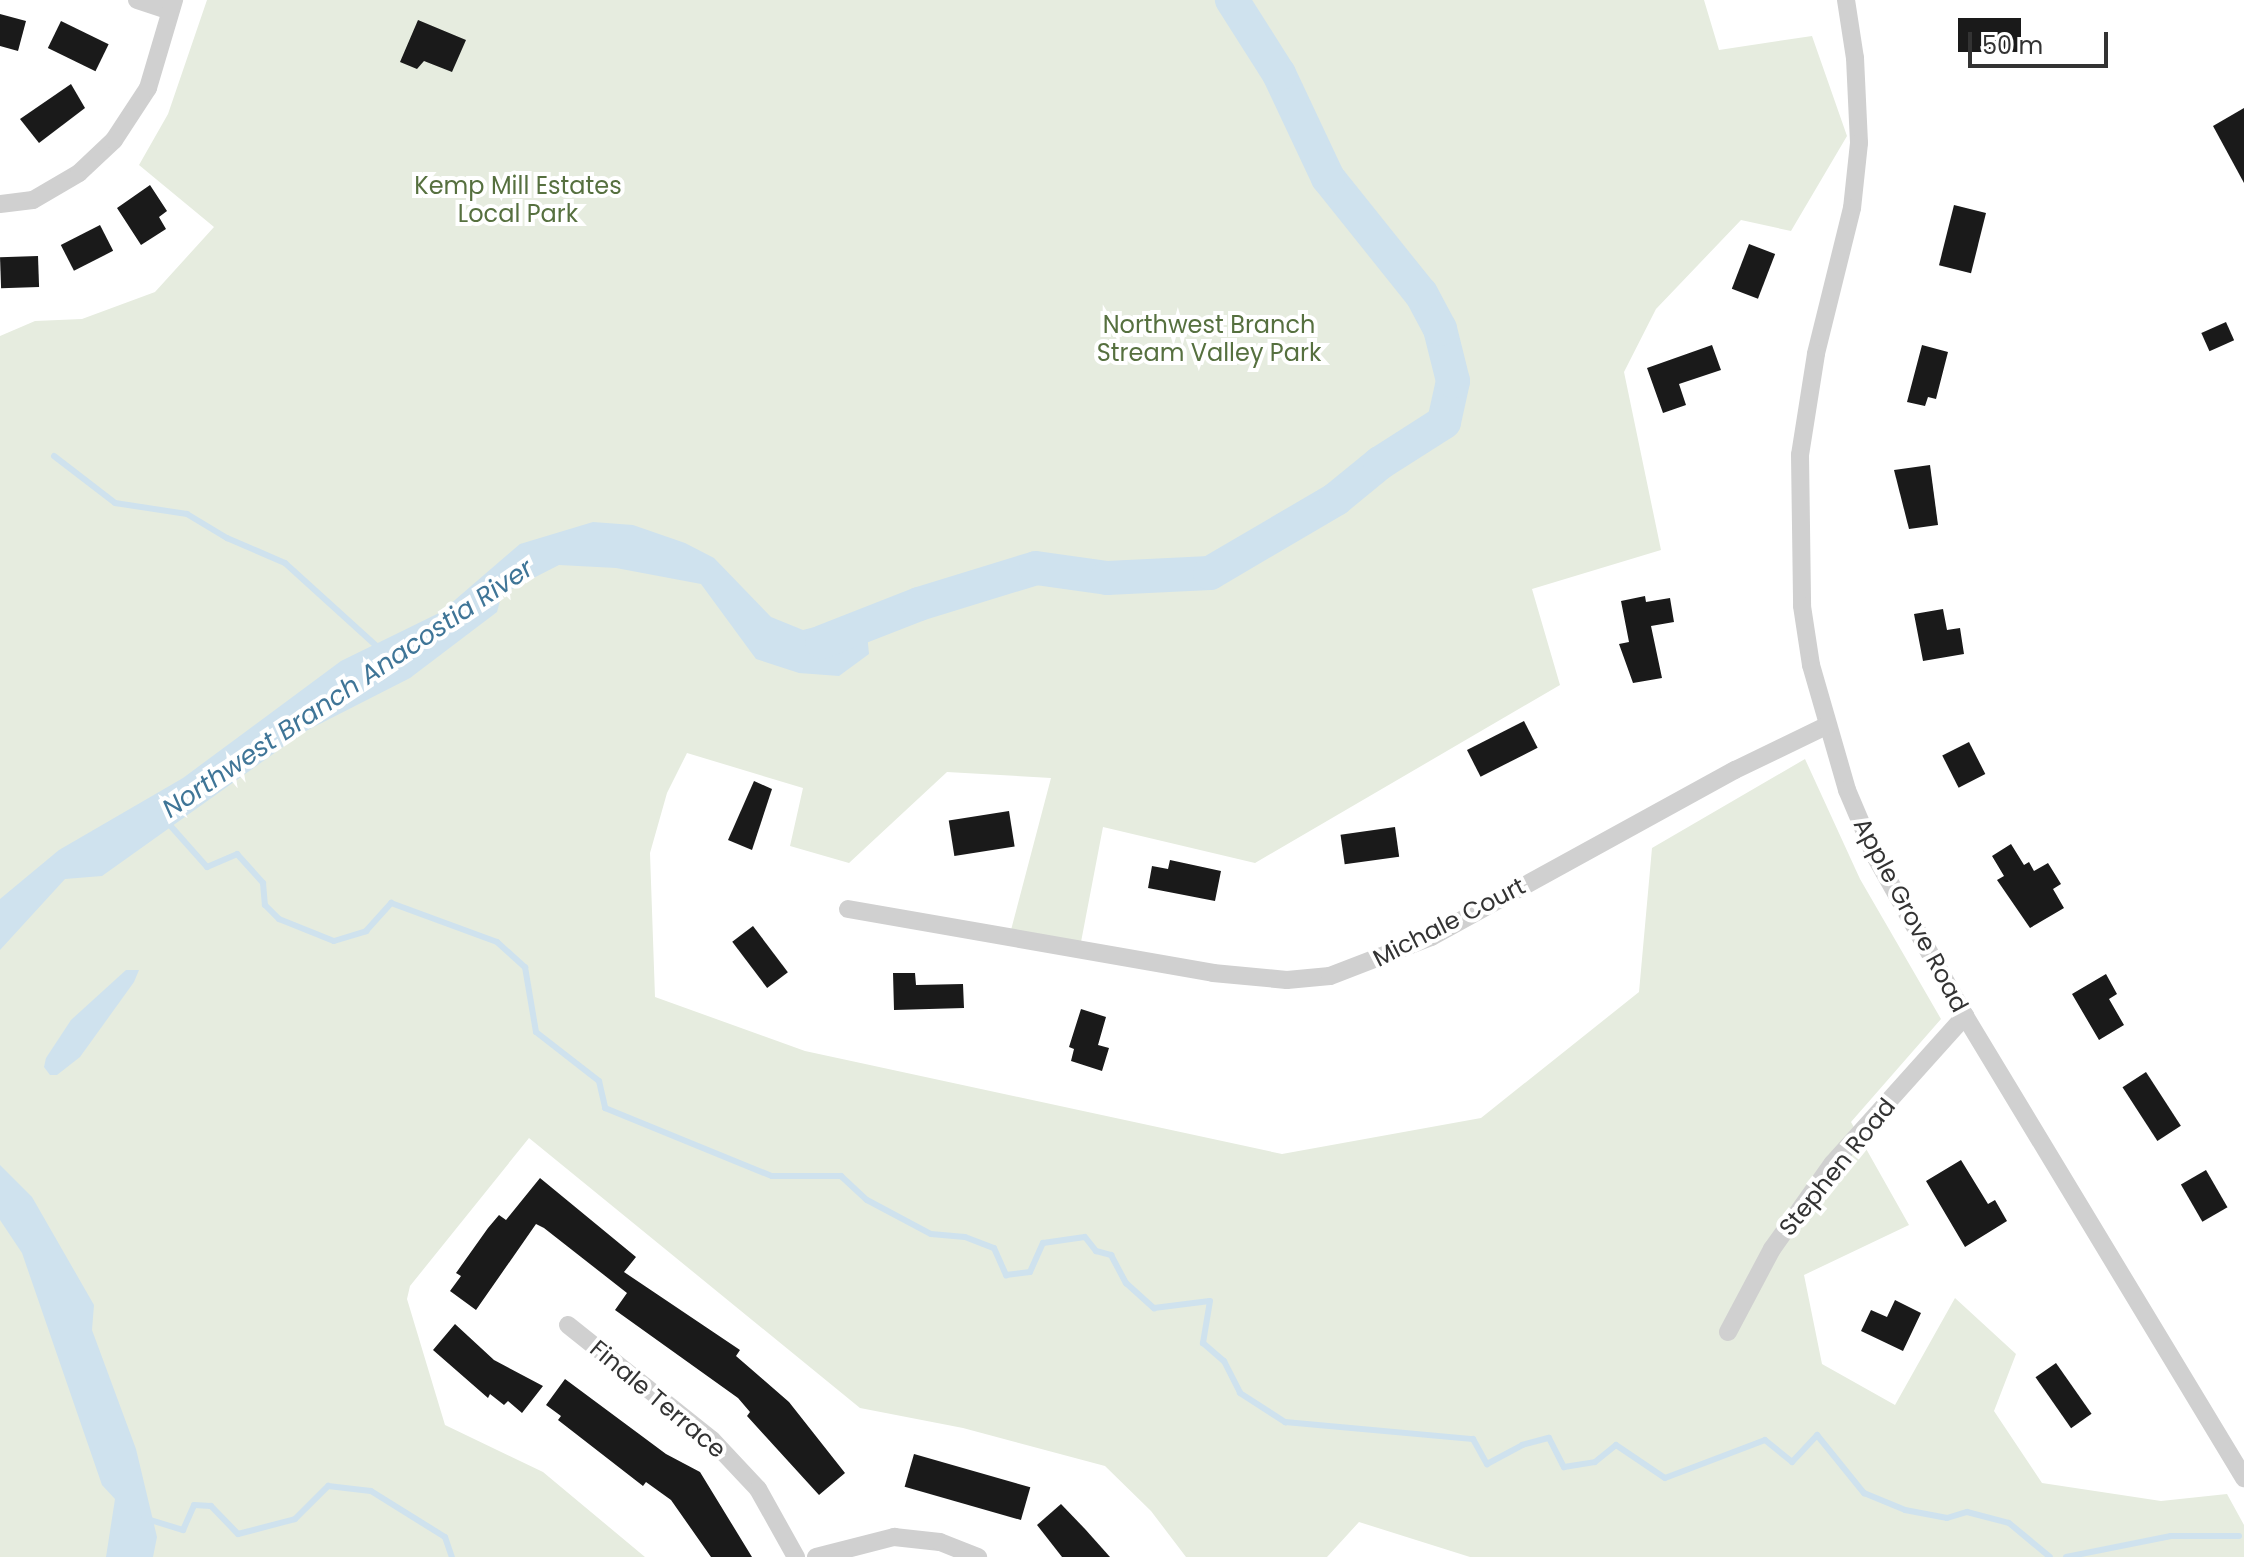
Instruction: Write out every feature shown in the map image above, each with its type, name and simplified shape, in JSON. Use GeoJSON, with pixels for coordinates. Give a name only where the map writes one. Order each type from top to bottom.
{"type":"FeatureCollection","features":[{"type":"Feature","properties":{"kind":"street"},"geometry":{"type":"LineString","coordinates":[[0,204],[33,200],[79,173],[114,140],[148,88],[172,6],[137,0]]}},
{"type":"Feature","properties":{"kind":"street","name":"Apple Grove Road"},"geometry":{"type":"LineString","coordinates":[[1846,0],[1855,58],[1859,143],[1854,195],[1816,354],[1800,455],[1802,606],[1828,725],[1875,856],[1965,1016],[2244,1478]]}},
{"type":"Feature","properties":{"kind":"street","name":"Michale Court"},"geometry":{"type":"LineString","coordinates":[[848,909],[1213,973],[1287,980],[1330,976],[1431,937],[1735,770],[1828,725]]}},
{"type":"Feature","properties":{"kind":"street","name":"Stephen Road"},"geometry":{"type":"LineString","coordinates":[[1728,1332],[1772,1249],[1833,1163],[1965,1016]]}},
{"type":"Feature","properties":{"kind":"street","name":"Finale Terrace"},"geometry":{"type":"LineString","coordinates":[[568,1325],[712,1440],[758,1489],[796,1557]]}},
{"type":"Feature","properties":{"kind":"street"},"geometry":{"type":"LineString","coordinates":[[816,1557],[894,1537],[940,1542],[978,1557]]}},
{"type":"Feature","properties":{"kind":"green space","name":"Northwest Branch Stream Valley Park"},"geometry":{"type":"Polygon","coordinates":[[[207,0],[1704,0],[1719,50],[1812,36],[1847,136],[1791,231],[1741,220],[1656,309],[1624,372],[1661,550],[1532,589],[1560,685],[1255,863],[1103,827],[1081,942],[1011,930],[1051,778],[947,772],[849,863],[790,846],[803,788],[687,753],[667,793],[650,853],[655,997],[805,1051],[1282,1154],[1481,1118],[1639,992],[1652,848],[1805,759],[1860,879],[1941,1019],[1851,1122],[1909,1225],[1804,1275],[1822,1364],[1895,1405],[1955,1298],[2016,1354],[1994,1411],[2042,1483],[2161,1501],[2227,1494],[2244,1525],[2244,1557],[1470,1557],[1359,1522],[1327,1557],[1186,1557],[1151,1511],[1105,1466],[963,1428],[860,1408],[529,1138],[410,1286],[407,1299],[445,1425],[543,1472],[645,1557],[0,1557],[0,336],[35,321],[82,319],[155,292],[214,227],[139,165],[168,114],[207,0]]]}},
{"type":"Feature","properties":{"kind":"water"},"geometry":{"type":"Polygon","coordinates":[[[593,522],[633,525],[685,543],[714,558],[771,617],[803,630],[865,614],[869,654],[839,676],[799,673],[756,659],[701,584],[616,568],[559,565],[502,594],[497,612],[410,678],[304,732],[102,876],[65,879],[0,950],[0,899],[59,850],[183,778],[341,661],[441,612],[520,544],[593,522]]]}},
{"type":"Feature","properties":{"kind":"water"},"geometry":{"type":"Polygon","coordinates":[[[126,970],[139,970],[134,982],[80,1057],[57,1075],[50,1075],[44,1067],[46,1058],[71,1020],[126,970]]]}},
{"type":"Feature","properties":{"kind":"water"},"geometry":{"type":"Polygon","coordinates":[[[0,1165],[32,1197],[94,1305],[92,1330],[136,1449],[157,1537],[153,1557],[106,1557],[115,1499],[102,1485],[22,1253],[0,1220],[0,1165]]]}},
{"type":"Feature","properties":{"kind":"building"},"geometry":{"type":"Polygon","coordinates":[[[0,14],[26,21],[18,51],[0,46],[0,14]]]}},
{"type":"Feature","properties":{"kind":"building"},"geometry":{"type":"Polygon","coordinates":[[[1958,18],[2021,18],[2021,52],[1958,52],[1958,18]]]}},
{"type":"Feature","properties":{"kind":"building"},"geometry":{"type":"Polygon","coordinates":[[[418,20],[466,40],[452,72],[424,61],[417,69],[400,62],[418,20]]]}},
{"type":"Feature","properties":{"kind":"building"},"geometry":{"type":"Polygon","coordinates":[[[61,21],[109,44],[95,71],[48,48],[61,21]]]}},
{"type":"Feature","properties":{"kind":"building"},"geometry":{"type":"Polygon","coordinates":[[[71,84],[85,108],[39,143],[20,119],[71,84]]]}},
{"type":"Feature","properties":{"kind":"building"},"geometry":{"type":"Polygon","coordinates":[[[2244,108],[2244,183],[2213,126],[2244,108]]]}},
{"type":"Feature","properties":{"kind":"building"},"geometry":{"type":"Polygon","coordinates":[[[150,185],[167,211],[159,217],[166,229],[141,245],[117,208],[150,185]]]}},
{"type":"Feature","properties":{"kind":"building"},"geometry":{"type":"Polygon","coordinates":[[[1954,205],[1986,213],[1971,273],[1939,265],[1954,205]]]}},
{"type":"Feature","properties":{"kind":"building"},"geometry":{"type":"Polygon","coordinates":[[[100,225],[113,251],[74,271],[61,245],[100,225]]]}},
{"type":"Feature","properties":{"kind":"building"},"geometry":{"type":"Polygon","coordinates":[[[1749,244],[1775,254],[1758,299],[1732,289],[1749,244]]]}},
{"type":"Feature","properties":{"kind":"building"},"geometry":{"type":"Polygon","coordinates":[[[38,256],[39,287],[1,288],[0,257],[38,256]]]}},
{"type":"Feature","properties":{"kind":"building"},"geometry":{"type":"Polygon","coordinates":[[[2226,322],[2234,340],[2209,351],[2201,333],[2226,322]]]}},
{"type":"Feature","properties":{"kind":"building"},"geometry":{"type":"Polygon","coordinates":[[[1712,345],[1721,370],[1679,384],[1686,405],[1663,413],[1647,368],[1712,345]]]}},
{"type":"Feature","properties":{"kind":"building"},"geometry":{"type":"Polygon","coordinates":[[[1922,345],[1948,352],[1936,399],[1928,397],[1925,406],[1907,402],[1922,345]]]}},
{"type":"Feature","properties":{"kind":"building"},"geometry":{"type":"Polygon","coordinates":[[[1930,465],[1938,525],[1909,529],[1894,470],[1930,465]]]}},
{"type":"Feature","properties":{"kind":"building"},"geometry":{"type":"Polygon","coordinates":[[[1645,596],[1646,602],[1670,598],[1674,622],[1651,626],[1662,678],[1633,683],[1619,644],[1629,642],[1621,601],[1645,596]]]}},
{"type":"Feature","properties":{"kind":"building"},"geometry":{"type":"Polygon","coordinates":[[[1943,609],[1947,630],[1960,628],[1964,654],[1923,661],[1914,614],[1943,609]]]}},
{"type":"Feature","properties":{"kind":"building"},"geometry":{"type":"Polygon","coordinates":[[[1524,721],[1538,748],[1481,777],[1467,750],[1524,721]]]}},
{"type":"Feature","properties":{"kind":"building"},"geometry":{"type":"Polygon","coordinates":[[[1969,742],[1985,774],[1959,788],[1942,756],[1969,742]]]}},
{"type":"Feature","properties":{"kind":"building"},"geometry":{"type":"Polygon","coordinates":[[[754,781],[772,789],[752,850],[728,840],[754,781]]]}},
{"type":"Feature","properties":{"kind":"building"},"geometry":{"type":"Polygon","coordinates":[[[1009,811],[1015,847],[954,856],[949,821],[1009,811]]]}},
{"type":"Feature","properties":{"kind":"building"},"geometry":{"type":"Polygon","coordinates":[[[1395,827],[1399,857],[1345,864],[1341,835],[1395,827]]]}},
{"type":"Feature","properties":{"kind":"building"},"geometry":{"type":"Polygon","coordinates":[[[2011,844],[2024,865],[2029,862],[2034,871],[2048,863],[2061,884],[2053,889],[2064,908],[2030,928],[1997,880],[2004,876],[1992,856],[2011,844]]]}},
{"type":"Feature","properties":{"kind":"building"},"geometry":{"type":"Polygon","coordinates":[[[1170,860],[1221,871],[1215,901],[1148,888],[1152,866],[1168,869],[1170,860]]]}},
{"type":"Feature","properties":{"kind":"building"},"geometry":{"type":"Polygon","coordinates":[[[753,926],[788,972],[767,988],[732,942],[753,926]]]}},
{"type":"Feature","properties":{"kind":"building"},"geometry":{"type":"Polygon","coordinates":[[[893,973],[915,973],[916,985],[963,984],[964,1008],[894,1010],[893,973]]]}},
{"type":"Feature","properties":{"kind":"building"},"geometry":{"type":"Polygon","coordinates":[[[2106,974],[2117,994],[2109,999],[2124,1025],[2099,1040],[2072,994],[2106,974]]]}},
{"type":"Feature","properties":{"kind":"building"},"geometry":{"type":"Polygon","coordinates":[[[1081,1009],[1106,1017],[1098,1045],[1109,1048],[1102,1071],[1071,1061],[1074,1049],[1069,1047],[1081,1009]]]}},
{"type":"Feature","properties":{"kind":"building"},"geometry":{"type":"Polygon","coordinates":[[[2146,1072],[2181,1126],[2157,1141],[2123,1087],[2146,1072]]]}},
{"type":"Feature","properties":{"kind":"building"},"geometry":{"type":"Polygon","coordinates":[[[1961,1160],[1988,1204],[1995,1200],[2007,1221],[1965,1247],[1926,1181],[1961,1160]]]}},
{"type":"Feature","properties":{"kind":"building"},"geometry":{"type":"Polygon","coordinates":[[[2206,1170],[2228,1207],[2202,1222],[2181,1184],[2206,1170]]]}},
{"type":"Feature","properties":{"kind":"building"},"geometry":{"type":"Polygon","coordinates":[[[540,1178],[636,1257],[624,1272],[740,1350],[736,1356],[789,1402],[845,1473],[819,1495],[747,1416],[750,1412],[738,1398],[615,1310],[627,1293],[536,1224],[476,1310],[450,1291],[461,1276],[456,1273],[488,1228],[499,1215],[506,1220],[540,1178]]]}},
{"type":"Feature","properties":{"kind":"building"},"geometry":{"type":"Polygon","coordinates":[[[1895,1300],[1921,1313],[1903,1351],[1861,1331],[1871,1310],[1887,1317],[1895,1300]]]}},
{"type":"Feature","properties":{"kind":"building"},"geometry":{"type":"Polygon","coordinates":[[[455,1324],[494,1360],[543,1386],[522,1413],[508,1401],[504,1405],[490,1394],[488,1398],[433,1350],[455,1324]]]}},
{"type":"Feature","properties":{"kind":"building"},"geometry":{"type":"Polygon","coordinates":[[[2056,1363],[2092,1414],[2071,1428],[2036,1377],[2056,1363]]]}},
{"type":"Feature","properties":{"kind":"building"},"geometry":{"type":"Polygon","coordinates":[[[565,1379],[666,1454],[700,1472],[752,1557],[711,1557],[671,1500],[646,1482],[643,1486],[558,1420],[561,1416],[546,1405],[565,1379]]]}},
{"type":"Feature","properties":{"kind":"building"},"geometry":{"type":"Polygon","coordinates":[[[914,1454],[1030,1487],[1021,1520],[905,1487],[914,1454]]]}},
{"type":"Feature","properties":{"kind":"building"},"geometry":{"type":"Polygon","coordinates":[[[1061,1504],[1110,1557],[1062,1557],[1037,1525],[1061,1504]]]}},
{"type":"Feature","properties":{"kind":"waterway","name":"Northwest Branch Anacostia River"},"geometry":{"type":"LineString","coordinates":[[822,642],[919,604],[1036,568],[1107,578],[1210,573],[1336,499],[1380,463],[1444,422],[1453,381],[1440,329],[1421,294],[1328,178],[1279,74],[1232,0]]}},
{"type":"Feature","properties":{"kind":"waterway"},"geometry":{"type":"LineString","coordinates":[[54,456],[115,503],[187,514],[227,538],[285,563],[380,649]]}},
{"type":"Feature","properties":{"kind":"waterway"},"geometry":{"type":"LineString","coordinates":[[168,823],[207,867],[237,854],[263,883],[265,905],[279,919],[334,941],[366,931],[391,903],[497,942],[525,967],[536,1032],[599,1081],[605,1108],[772,1176],[841,1176],[867,1200],[931,1234],[965,1237],[994,1248],[1006,1275],[1030,1272],[1043,1243],[1085,1237],[1096,1251],[1111,1255],[1126,1283],[1154,1308],[1210,1301],[1203,1343],[1224,1361],[1240,1393],[1285,1422],[1473,1439],[1487,1464],[1522,1445],[1549,1438],[1564,1467],[1595,1462],[1616,1445],[1665,1478],[1765,1440],[1792,1462],[1817,1435],[1864,1493],[1905,1510],[1947,1518],[1967,1512],[2009,1523],[2050,1557]]}},
{"type":"Feature","properties":{"kind":"waterway"},"geometry":{"type":"LineString","coordinates":[[144,1518],[183,1530],[194,1505],[211,1506],[238,1534],[295,1519],[328,1486],[371,1491],[445,1537],[452,1557]]}},
{"type":"Feature","properties":{"kind":"waterway"},"geometry":{"type":"LineString","coordinates":[[2066,1557],[2171,1536],[2239,1536]]}},
{"type":"Feature","properties":{"kind":"park label","name":"Kemp Mill Estates Local Park"},"geometry":{"type":"Point","coordinates":[518,200]}}]}
